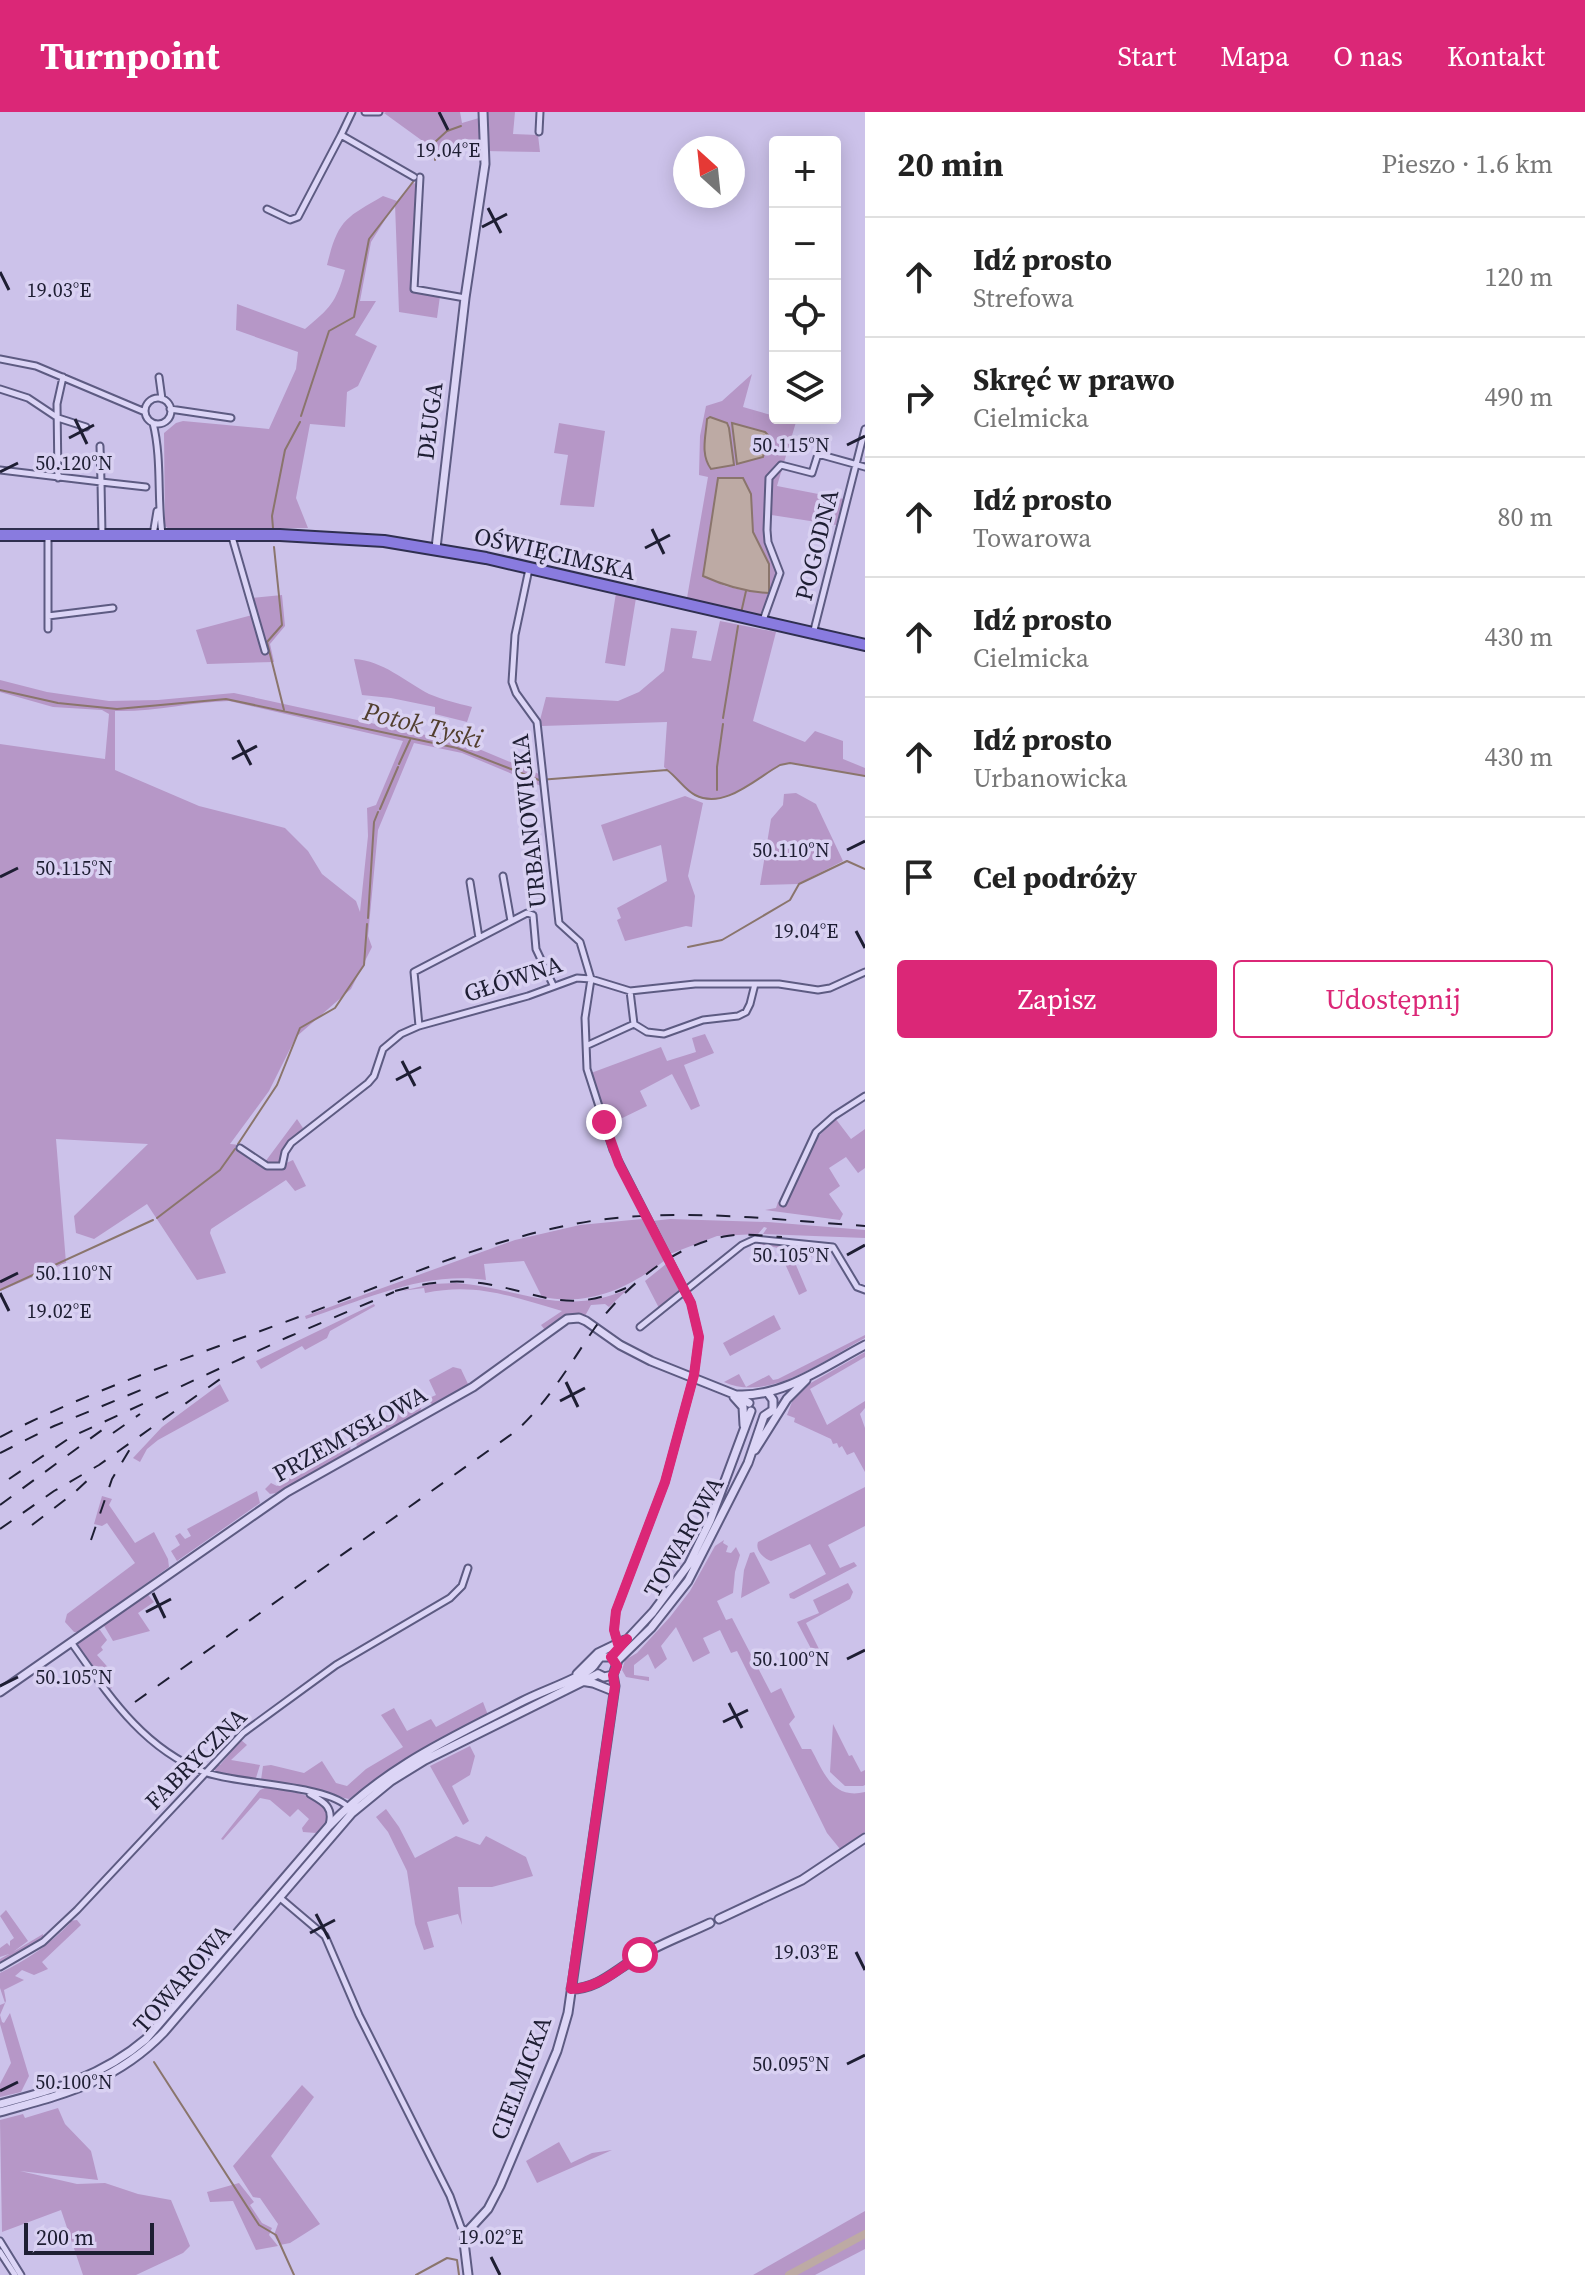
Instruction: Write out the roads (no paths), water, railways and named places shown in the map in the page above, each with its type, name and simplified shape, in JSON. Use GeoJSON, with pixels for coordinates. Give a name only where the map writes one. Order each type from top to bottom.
{"type":"FeatureCollection","features":[{"type":"Feature","properties":{"kind":"highway","name":"OŚWIĘCIMSKA"},"geometry":{"type":"LineString","coordinates":[[0,535],[322,536],[373,539],[436,548],[529,568],[762,623],[814,629],[865,645]]}},
{"type":"Feature","properties":{"kind":"street"},"geometry":{"type":"LineString","coordinates":[[267,209],[290,220],[298,217],[352,112]]}},
{"type":"Feature","properties":{"kind":"street"},"geometry":{"type":"LineString","coordinates":[[365,112],[379,112]]}},
{"type":"Feature","properties":{"kind":"street","name":"DŁUGA"},"geometry":{"type":"LineString","coordinates":[[436,548],[465,298],[485,164],[483,112]]}},
{"type":"Feature","properties":{"kind":"street"},"geometry":{"type":"LineString","coordinates":[[539,132],[540,112]]}},
{"type":"Feature","properties":{"kind":"street"},"geometry":{"type":"LineString","coordinates":[[341,135],[417,177],[414,289],[465,298]]}},
{"type":"Feature","properties":{"kind":"street"},"geometry":{"type":"LineString","coordinates":[[0,359],[36,366],[145,412]]}},
{"type":"Feature","properties":{"kind":"street"},"geometry":{"type":"LineString","coordinates":[[58,478],[59,388],[63,377]]}},
{"type":"Feature","properties":{"kind":"street"},"geometry":{"type":"LineString","coordinates":[[159,379],[158,399],[170,412],[231,418]]}},
{"type":"Feature","properties":{"kind":"street"},"geometry":{"type":"LineString","coordinates":[[0,389],[28,398],[58,418],[86,427]]}},
{"type":"Feature","properties":{"kind":"street"},"geometry":{"type":"LineString","coordinates":[[126,404],[147,404],[158,399]]}},
{"type":"Feature","properties":{"kind":"street"},"geometry":{"type":"LineString","coordinates":[[147,404],[145,412],[148,420],[161,424]]}},
{"type":"Feature","properties":{"kind":"street"},"geometry":{"type":"LineString","coordinates":[[158,535],[158,445],[161,424],[170,412]]}},
{"type":"Feature","properties":{"kind":"street"},"geometry":{"type":"LineString","coordinates":[[153,423],[158,445]]}},
{"type":"Feature","properties":{"kind":"street","name":"POGODNA"},"geometry":{"type":"LineString","coordinates":[[814,629],[865,429]]}},
{"type":"Feature","properties":{"kind":"street"},"geometry":{"type":"LineString","coordinates":[[100,446],[102,535]]}},
{"type":"Feature","properties":{"kind":"street","name":"POGODNA"},"geometry":{"type":"LineString","coordinates":[[762,623],[780,573],[768,542],[769,478],[781,465],[812,473],[818,454],[856,464]]}},
{"type":"Feature","properties":{"kind":"street"},"geometry":{"type":"LineString","coordinates":[[856,464],[865,467]]}},
{"type":"Feature","properties":{"kind":"street"},"geometry":{"type":"LineString","coordinates":[[0,470],[158,488]]}},
{"type":"Feature","properties":{"kind":"street"},"geometry":{"type":"LineString","coordinates":[[48,535],[48,629]]}},
{"type":"Feature","properties":{"kind":"street"},"geometry":{"type":"LineString","coordinates":[[232,536],[265,651]]}},
{"type":"Feature","properties":{"kind":"street","name":"URBANOWICKA"},"geometry":{"type":"LineString","coordinates":[[529,568],[515,635],[512,682],[516,693],[537,722],[559,923],[580,942],[591,979],[585,1018],[588,1074],[613,1150],[692,1307],[699,1337],[693,1378]]}},
{"type":"Feature","properties":{"kind":"street"},"geometry":{"type":"LineString","coordinates":[[48,616],[113,608]]}},
{"type":"Feature","properties":{"kind":"street"},"geometry":{"type":"LineString","coordinates":[[503,876],[511,921]]}},
{"type":"Feature","properties":{"kind":"street"},"geometry":{"type":"LineString","coordinates":[[470,882],[479,938]]}},
{"type":"Feature","properties":{"kind":"street"},"geometry":{"type":"LineString","coordinates":[[419,1026],[414,972],[527,913],[533,915],[536,949],[553,986]]}},
{"type":"Feature","properties":{"kind":"street","name":"GŁÓWNA"},"geometry":{"type":"LineString","coordinates":[[240,1148],[267,1166],[282,1166],[291,1143],[368,1083],[374,1076],[383,1049],[391,1040],[419,1026],[528,996],[577,978],[630,991],[695,984],[755,984],[823,990],[865,972]]}},
{"type":"Feature","properties":{"kind":"street"},"geometry":{"type":"LineString","coordinates":[[634,1024],[647,1032],[664,1034],[703,1020],[738,1016],[746,1012],[755,984]]}},
{"type":"Feature","properties":{"kind":"street"},"geometry":{"type":"LineString","coordinates":[[630,991],[634,1024]]}},
{"type":"Feature","properties":{"kind":"street"},"geometry":{"type":"LineString","coordinates":[[588,1045],[634,1024]]}},
{"type":"Feature","properties":{"kind":"street"},"geometry":{"type":"LineString","coordinates":[[783,1203],[816,1132],[865,1096]]}},
{"type":"Feature","properties":{"kind":"street"},"geometry":{"type":"LineString","coordinates":[[640,1327],[742,1245],[755,1239],[833,1247],[857,1287],[865,1290]]}},
{"type":"Feature","properties":{"kind":"street","name":"PRZEMYSŁOWA"},"geometry":{"type":"LineString","coordinates":[[0,1692],[287,1492],[473,1387],[567,1319],[586,1321],[636,1354],[751,1403]]}},
{"type":"Feature","properties":{"kind":"street"},"geometry":{"type":"LineString","coordinates":[[771,1396],[773,1410],[764,1416],[756,1415],[751,1403],[758,1392],[771,1396],[865,1345]]}},
{"type":"Feature","properties":{"kind":"street"},"geometry":{"type":"LineString","coordinates":[[748,1463],[787,1399],[821,1369]]}},
{"type":"Feature","properties":{"kind":"street"},"geometry":{"type":"LineString","coordinates":[[618,1644],[614,1630],[616,1611],[660,1495],[693,1378]]}},
{"type":"Feature","properties":{"kind":"street"},"geometry":{"type":"LineString","coordinates":[[726,1391],[743,1407],[744,1431]]}},
{"type":"Feature","properties":{"kind":"street","name":"TOWAROWA"},"geometry":{"type":"LineString","coordinates":[[614,1660],[627,1639],[668,1594],[698,1547],[744,1431],[751,1403]]}},
{"type":"Feature","properties":{"kind":"street","name":"TOWAROWA"},"geometry":{"type":"LineString","coordinates":[[614,1660],[651,1628],[680,1593],[705,1551],[748,1463],[764,1416]]}},
{"type":"Feature","properties":{"kind":"street","name":"FABRYCZNA"},"geometry":{"type":"LineString","coordinates":[[0,1967],[48,1937],[253,1725],[336,1665],[450,1598],[462,1586],[468,1568]]}},
{"type":"Feature","properties":{"kind":"street","name":"TOWAROWA"},"geometry":{"type":"LineString","coordinates":[[578,1679],[595,1655],[627,1639]]}},
{"type":"Feature","properties":{"kind":"street"},"geometry":{"type":"LineString","coordinates":[[70,1642],[127,1719],[172,1755],[205,1772],[322,1794],[350,1809]]}},
{"type":"Feature","properties":{"kind":"street","name":"TOWAROWA"},"geometry":{"type":"LineString","coordinates":[[0,2112],[72,2092],[116,2072],[156,2041],[329,1826],[387,1774],[422,1753],[596,1670],[601,1657],[614,1660]]}},
{"type":"Feature","properties":{"kind":"street","name":"CIELMICKA"},"geometry":{"type":"LineString","coordinates":[[466,2233],[488,2209],[557,2051],[571,1989],[613,1691],[611,1676],[614,1660]]}},
{"type":"Feature","properties":{"kind":"street"},"geometry":{"type":"LineString","coordinates":[[596,1670],[611,1676]]}},
{"type":"Feature","properties":{"kind":"street"},"geometry":{"type":"LineString","coordinates":[[578,1679],[613,1691]]}},
{"type":"Feature","properties":{"kind":"street"},"geometry":{"type":"LineString","coordinates":[[306,1791],[328,1806],[329,1826]]}},
{"type":"Feature","properties":{"kind":"street","name":"TOWAROWA"},"geometry":{"type":"LineString","coordinates":[[0,2104],[76,2082],[127,2055],[158,2027],[279,1897],[350,1809]]}},
{"type":"Feature","properties":{"kind":"street"},"geometry":{"type":"LineString","coordinates":[[571,1989],[584,1989],[599,1983],[640,1955],[802,1880],[865,1838]]}},
{"type":"Feature","properties":{"kind":"street"},"geometry":{"type":"LineString","coordinates":[[279,1897],[325,1936],[359,2015],[466,2233],[464,2242],[468,2275]]}},
{"type":"Feature","properties":{"kind":"street"},"geometry":{"type":"LineString","coordinates":[[0,2241],[21,2275]]}},
{"type":"Feature","properties":{"kind":"street"},"geometry":{"type":"LineString","coordinates":[[0,2252],[15,2275]]}},
{"type":"Feature","properties":{"kind":"waterway"},"geometry":{"type":"LineString","coordinates":[[435,160],[435,142],[447,131],[461,126]]}},
{"type":"Feature","properties":{"kind":"waterway"},"geometry":{"type":"LineString","coordinates":[[301,416],[329,331],[354,317],[369,239],[416,178]]}},
{"type":"Feature","properties":{"kind":"waterway"},"geometry":{"type":"LineString","coordinates":[[273,528],[272,516],[285,450],[300,422]]}},
{"type":"Feature","properties":{"kind":"waterway"},"geometry":{"type":"LineString","coordinates":[[274,547],[282,625],[267,642],[284,710]]}},
{"type":"Feature","properties":{"kind":"waterway"},"geometry":{"type":"LineString","coordinates":[[741,613],[746,591]]}},
{"type":"Feature","properties":{"kind":"waterway"},"geometry":{"type":"LineString","coordinates":[[723,718],[738,626]]}},
{"type":"Feature","properties":{"kind":"waterway","name":"Potok Tyski"},"geometry":{"type":"LineString","coordinates":[[0,690],[58,703],[117,709],[226,699],[457,748],[539,780],[667,770],[691,793],[706,799],[728,796],[780,765],[790,763],[865,776]]}},
{"type":"Feature","properties":{"kind":"waterway"},"geometry":{"type":"LineString","coordinates":[[717,790],[723,724]]}},
{"type":"Feature","properties":{"kind":"waterway"},"geometry":{"type":"LineString","coordinates":[[399,764],[410,740]]}},
{"type":"Feature","properties":{"kind":"waterway"},"geometry":{"type":"LineString","coordinates":[[380,809],[398,767]]}},
{"type":"Feature","properties":{"kind":"waterway"},"geometry":{"type":"LineString","coordinates":[[368,918],[374,822],[378,812]]}},
{"type":"Feature","properties":{"kind":"waterway"},"geometry":{"type":"LineString","coordinates":[[688,947],[722,940],[790,900],[799,884],[847,861],[865,869]]}},
{"type":"Feature","properties":{"kind":"waterway"},"geometry":{"type":"LineString","coordinates":[[238,1144],[277,1085],[300,1028],[335,1008],[364,965],[367,924]]}},
{"type":"Feature","properties":{"kind":"waterway"},"geometry":{"type":"LineString","coordinates":[[157,1218],[220,1170],[235,1149]]}},
{"type":"Feature","properties":{"kind":"waterway"},"geometry":{"type":"LineString","coordinates":[[0,1290],[153,1220]]}},
{"type":"Feature","properties":{"kind":"waterway"},"geometry":{"type":"LineString","coordinates":[[154,2062],[259,2225],[276,2235],[294,2275]]}},
{"type":"Feature","properties":{"kind":"waterway"},"geometry":{"type":"LineString","coordinates":[[789,2275],[865,2234]]}},
{"type":"Feature","properties":{"kind":"waterway"},"geometry":{"type":"LineString","coordinates":[[416,2275],[447,2258],[457,2260],[459,2275]]}},
{"type":"Feature","properties":{"kind":"railway"},"geometry":{"type":"LineString","coordinates":[[0,1437],[111,1387],[189,1357],[412,1273],[523,1236],[598,1220],[664,1215],[732,1216],[865,1226]]}},
{"type":"Feature","properties":{"kind":"railway"},"geometry":{"type":"LineString","coordinates":[[135,1702],[516,1431],[548,1395],[606,1313],[652,1270],[688,1248],[727,1236],[782,1237]]}},
{"type":"Feature","properties":{"kind":"railway"},"geometry":{"type":"LineString","coordinates":[[395,1291],[430,1284],[464,1282],[571,1301],[605,1296],[626,1288]]}},
{"type":"Feature","properties":{"kind":"railway"},"geometry":{"type":"LineString","coordinates":[[9,1479],[71,1437],[394,1292]]}},
{"type":"Feature","properties":{"kind":"railway"},"geometry":{"type":"LineString","coordinates":[[0,1529],[54,1491],[99,1465],[223,1377]]}},
{"type":"Feature","properties":{"kind":"railway"},"geometry":{"type":"LineString","coordinates":[[0,1453],[54,1426],[148,1387]]}},
{"type":"Feature","properties":{"kind":"railway"},"geometry":{"type":"LineString","coordinates":[[113,1433],[140,1414]]}},
{"type":"Feature","properties":{"kind":"railway"},"geometry":{"type":"LineString","coordinates":[[0,1505],[102,1430]]}},
{"type":"Feature","properties":{"kind":"railway"},"geometry":{"type":"LineString","coordinates":[[91,1540],[112,1479],[130,1449]]}},
{"type":"Feature","properties":{"kind":"railway"},"geometry":{"type":"LineString","coordinates":[[32,1525],[92,1476]]}}]}
